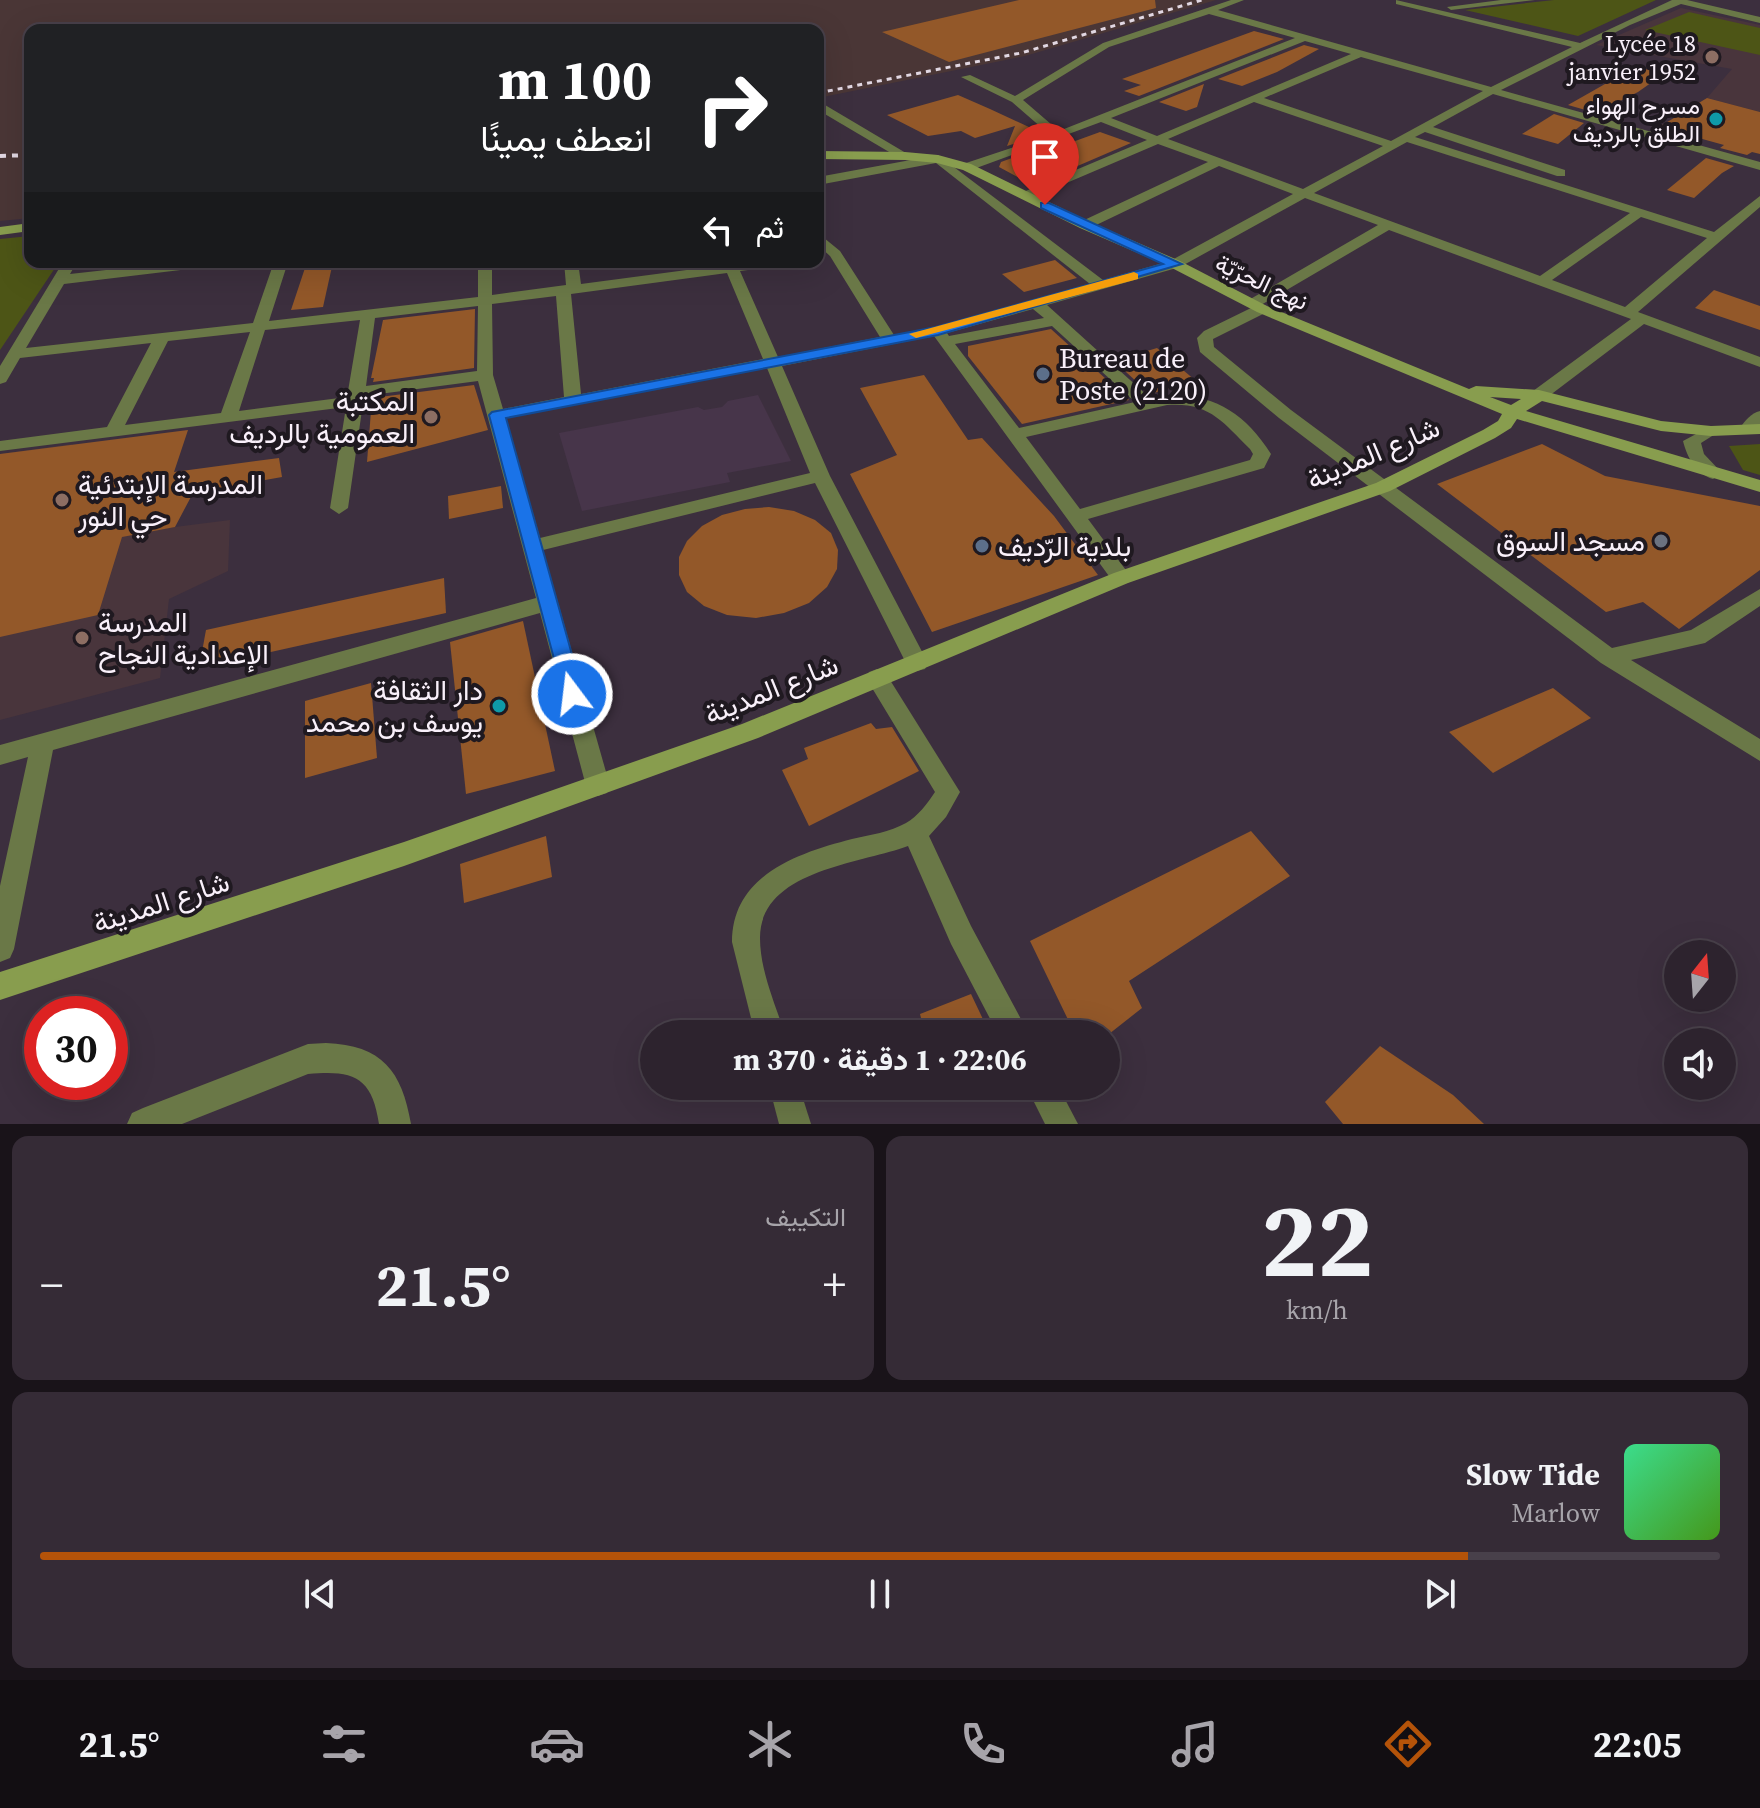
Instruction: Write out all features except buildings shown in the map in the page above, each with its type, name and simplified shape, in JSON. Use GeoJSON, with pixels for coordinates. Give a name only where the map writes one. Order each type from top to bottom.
{"type":"FeatureCollection","features":[{"type":"Feature","properties":{"kind":"street"},"geometry":{"type":"LineString","coordinates":[[1016,100],[1106,45],[1240,0]]}},
{"type":"Feature","properties":{"kind":"street"},"geometry":{"type":"LineString","coordinates":[[1395,1],[1453,8],[1531,0]]}},
{"type":"Feature","properties":{"kind":"street"},"geometry":{"type":"LineString","coordinates":[[941,336],[1175,264],[1491,91],[1678,0],[1760,20]]}},
{"type":"Feature","properties":{"kind":"street"},"geometry":{"type":"LineString","coordinates":[[1395,1],[1582,46]]}},
{"type":"Feature","properties":{"kind":"street"},"geometry":{"type":"LineString","coordinates":[[1206,10],[1760,166]]}},
{"type":"Feature","properties":{"kind":"street"},"geometry":{"type":"LineString","coordinates":[[967,167],[1102,119],[1303,38]]}},
{"type":"Feature","properties":{"kind":"street"},"geometry":{"type":"LineString","coordinates":[[1025,196],[1359,54]]}},
{"type":"Feature","properties":{"kind":"street"},"geometry":{"type":"LineString","coordinates":[[966,77],[1016,100],[1057,136]]}},
{"type":"Feature","properties":{"kind":"street"},"geometry":{"type":"LineString","coordinates":[[1252,98],[1392,145]]}},
{"type":"Feature","properties":{"kind":"street"},"geometry":{"type":"LineString","coordinates":[[824,109],[905,156]]}},
{"type":"Feature","properties":{"kind":"street"},"geometry":{"type":"LineString","coordinates":[[1102,119],[1760,362]]}},
{"type":"Feature","properties":{"kind":"street"},"geometry":{"type":"LineString","coordinates":[[1424,128],[1553,170],[1723,232]]}},
{"type":"Feature","properties":{"kind":"street"},"geometry":{"type":"LineString","coordinates":[[1406,138],[1640,212],[1723,232]]}},
{"type":"Feature","properties":{"kind":"street","name":"نهج الحرّيّة"},"geometry":{"type":"LineString","coordinates":[[824,155],[905,156],[938,159],[967,167],[1085,225],[1175,264],[1257,307],[1512,412],[1760,486]]}},
{"type":"Feature","properties":{"kind":"street"},"geometry":{"type":"LineString","coordinates":[[824,180],[938,159],[1102,286]]}},
{"type":"Feature","properties":{"kind":"street"},"geometry":{"type":"LineString","coordinates":[[1085,225],[1218,162]]}},
{"type":"Feature","properties":{"kind":"street"},"geometry":{"type":"LineString","coordinates":[[1539,180],[1553,170]]}},
{"type":"Feature","properties":{"kind":"street"},"geometry":{"type":"LineString","coordinates":[[1539,395],[1633,316],[1760,200]]}},
{"type":"Feature","properties":{"kind":"street"},"geometry":{"type":"LineString","coordinates":[[1540,282],[1640,212]]}},
{"type":"Feature","properties":{"kind":"street"},"geometry":{"type":"LineString","coordinates":[[1388,225],[1209,334],[1205,338],[1206,349],[1285,414],[1617,662],[1760,751]]}},
{"type":"Feature","properties":{"kind":"street"},"geometry":{"type":"LineString","coordinates":[[0,231],[24,228]]}},
{"type":"Feature","properties":{"kind":"street"},"geometry":{"type":"LineString","coordinates":[[824,243],[835,254],[888,338]]}},
{"type":"Feature","properties":{"kind":"street"},"geometry":{"type":"LineString","coordinates":[[824,256],[835,254]]}},
{"type":"Feature","properties":{"kind":"street"},"geometry":{"type":"LineString","coordinates":[[0,379],[66,268]]}},
{"type":"Feature","properties":{"kind":"street"},"geometry":{"type":"LineString","coordinates":[[59,280],[162,268]]}},
{"type":"Feature","properties":{"kind":"street"},"geometry":{"type":"LineString","coordinates":[[228,418],[279,268]]}},
{"type":"Feature","properties":{"kind":"street"},"geometry":{"type":"LineString","coordinates":[[485,268],[485,375],[598,786]]}},
{"type":"Feature","properties":{"kind":"street"},"geometry":{"type":"LineString","coordinates":[[571,268],[573,401]]}},
{"type":"Feature","properties":{"kind":"street"},"geometry":{"type":"LineString","coordinates":[[15,354],[161,339],[732,268],[821,476],[917,663]]}},
{"type":"Feature","properties":{"kind":"street"},"geometry":{"type":"LineString","coordinates":[[1037,304],[1146,404]]}},
{"type":"Feature","properties":{"kind":"street"},"geometry":{"type":"LineString","coordinates":[[339,508],[368,314]]}},
{"type":"Feature","properties":{"kind":"street"},"geometry":{"type":"LineString","coordinates":[[497,415],[888,338],[941,336],[1055,321]]}},
{"type":"Feature","properties":{"kind":"street"},"geometry":{"type":"LineString","coordinates":[[941,336],[1121,578]]}},
{"type":"Feature","properties":{"kind":"street"},"geometry":{"type":"LineString","coordinates":[[113,432],[161,339]]}},
{"type":"Feature","properties":{"kind":"street"},"geometry":{"type":"LineString","coordinates":[[0,446],[228,418],[485,375]]}},
{"type":"Feature","properties":{"kind":"street"},"geometry":{"type":"LineString","coordinates":[[1462,390],[1539,395],[1661,426],[1711,431],[1756,425]]}},
{"type":"Feature","properties":{"kind":"street","name":"شارع المدينة"},"geometry":{"type":"LineString","coordinates":[[0,986],[389,859],[750,731],[1121,578],[1383,487],[1489,434],[1505,424],[1512,412],[1539,395]]}},
{"type":"Feature","properties":{"kind":"street"},"geometry":{"type":"LineString","coordinates":[[1014,435],[1181,397],[1209,403],[1262,454],[1258,464],[1074,517]]}},
{"type":"Feature","properties":{"kind":"street"},"geometry":{"type":"LineString","coordinates":[[1711,431],[1692,441],[1696,456],[1713,473]]}},
{"type":"Feature","properties":{"kind":"street"},"geometry":{"type":"LineString","coordinates":[[534,546],[821,476]]}},
{"type":"Feature","properties":{"kind":"street"},"geometry":{"type":"LineString","coordinates":[[1617,662],[1697,637],[1760,596]]}},
{"type":"Feature","properties":{"kind":"street"},"geometry":{"type":"LineString","coordinates":[[0,755],[547,603]]}},
{"type":"Feature","properties":{"kind":"street"},"geometry":{"type":"LineString","coordinates":[[767,1020],[746,936],[750,914],[762,894],[777,878],[801,866],[914,832],[934,813],[948,792],[877,678]]}},
{"type":"Feature","properties":{"kind":"street"},"geometry":{"type":"LineString","coordinates":[[0,949],[43,743]]}},
{"type":"Feature","properties":{"kind":"street"},"geometry":{"type":"LineString","coordinates":[[914,832],[961,935],[1007,1020]]}},
{"type":"Feature","properties":{"kind":"street"},"geometry":{"type":"LineString","coordinates":[[143,1124],[308,1059],[335,1055],[362,1061],[379,1077],[393,1102],[395,1124]]}},
{"type":"Feature","properties":{"kind":"street"},"geometry":{"type":"LineString","coordinates":[[788,1100],[795,1124]]}},
{"type":"Feature","properties":{"kind":"street"},"geometry":{"type":"LineString","coordinates":[[1049,1100],[1062,1124]]}},
{"type":"Feature","properties":{"kind":"shaded area"},"geometry":{"type":"Polygon","coordinates":[[[0,0],[1216,0],[1025,56],[824,97],[824,24],[24,24],[24,219],[0,221],[0,0]]]}},
{"type":"Feature","properties":{"kind":"shaded area","name":"Lycée 18 janvier 1952"},"geometry":{"type":"Polygon","coordinates":[[[1681,8],[1760,25],[1760,112],[1707,98],[1732,69],[1596,45],[1681,8]]]}},
{"type":"Feature","properties":{"kind":"shaded area"},"geometry":{"type":"Polygon","coordinates":[[[758,395],[791,461],[727,473],[730,482],[582,511],[559,433],[698,407],[704,410],[722,407],[728,401],[758,395]]]}},
{"type":"Feature","properties":{"kind":"shaded area","name":"المدرسة الإعدادية النجاح"},"geometry":{"type":"Polygon","coordinates":[[[72,444],[64,463],[112,535],[230,520],[228,571],[169,599],[160,678],[0,720],[0,454],[72,444]]]}},
{"type":"Feature","properties":{"kind":"green space"},"geometry":{"type":"Polygon","coordinates":[[[1554,0],[1656,0],[1578,36],[1465,10],[1554,0]]]}},
{"type":"Feature","properties":{"kind":"green space"},"geometry":{"type":"Polygon","coordinates":[[[1689,12],[1760,28],[1760,55],[1645,30],[1689,12]]]}},
{"type":"Feature","properties":{"kind":"green space"},"geometry":{"type":"Polygon","coordinates":[[[24,237],[24,268],[55,268],[0,350],[0,239],[24,237]]]}},
{"type":"Feature","properties":{"kind":"green space"},"geometry":{"type":"Polygon","coordinates":[[[1760,444],[1760,475],[1743,470],[1729,446],[1760,444]]]}},
{"type":"Feature","properties":{"kind":"railway"},"geometry":{"type":"LineString","coordinates":[[824,92],[1021,53],[1202,0]]}},
{"type":"Feature","properties":{"kind":"railway"},"geometry":{"type":"LineString","coordinates":[[0,156],[24,155]]}},
{"type":"Feature","properties":{"kind":"slow traffic"},"geometry":{"type":"LineString","coordinates":[[916,334],[938,331],[1134,276]]}},
{"type":"Feature","properties":{"kind":"place","name":"Lycée 18 janvier 1952"},"geometry":{"type":"Point","coordinates":[1712,57]}},
{"type":"Feature","properties":{"kind":"place","name":"مسرح الهواء الطلق بالرديف"},"geometry":{"type":"Point","coordinates":[1716,119]}},
{"type":"Feature","properties":{"kind":"place","name":"Bureau de Poste (2120)"},"geometry":{"type":"Point","coordinates":[1043,374]}},
{"type":"Feature","properties":{"kind":"place","name":"المكتبة العمومية بالرديف"},"geometry":{"type":"Point","coordinates":[431,417]}},
{"type":"Feature","properties":{"kind":"place","name":"المدرسة الإبتدئية حي النور"},"geometry":{"type":"Point","coordinates":[62,500]}},
{"type":"Feature","properties":{"kind":"place","name":"مسجد السوق"},"geometry":{"type":"Point","coordinates":[1661,541]}},
{"type":"Feature","properties":{"kind":"place","name":"بلدية الرّديف"},"geometry":{"type":"Point","coordinates":[982,546]}},
{"type":"Feature","properties":{"kind":"place","name":"المدرسة الإعدادية النجاح"},"geometry":{"type":"Point","coordinates":[82,638]}},
{"type":"Feature","properties":{"kind":"place","name":"دار الثقافة يوسف بن محمد"},"geometry":{"type":"Point","coordinates":[499,706]}},
{"type":"Feature","properties":{"kind":"route"},"geometry":{"type":"LineString","coordinates":[[572,694],[497,415],[888,338],[938,331],[1175,264],[1045,205]]}}]}
